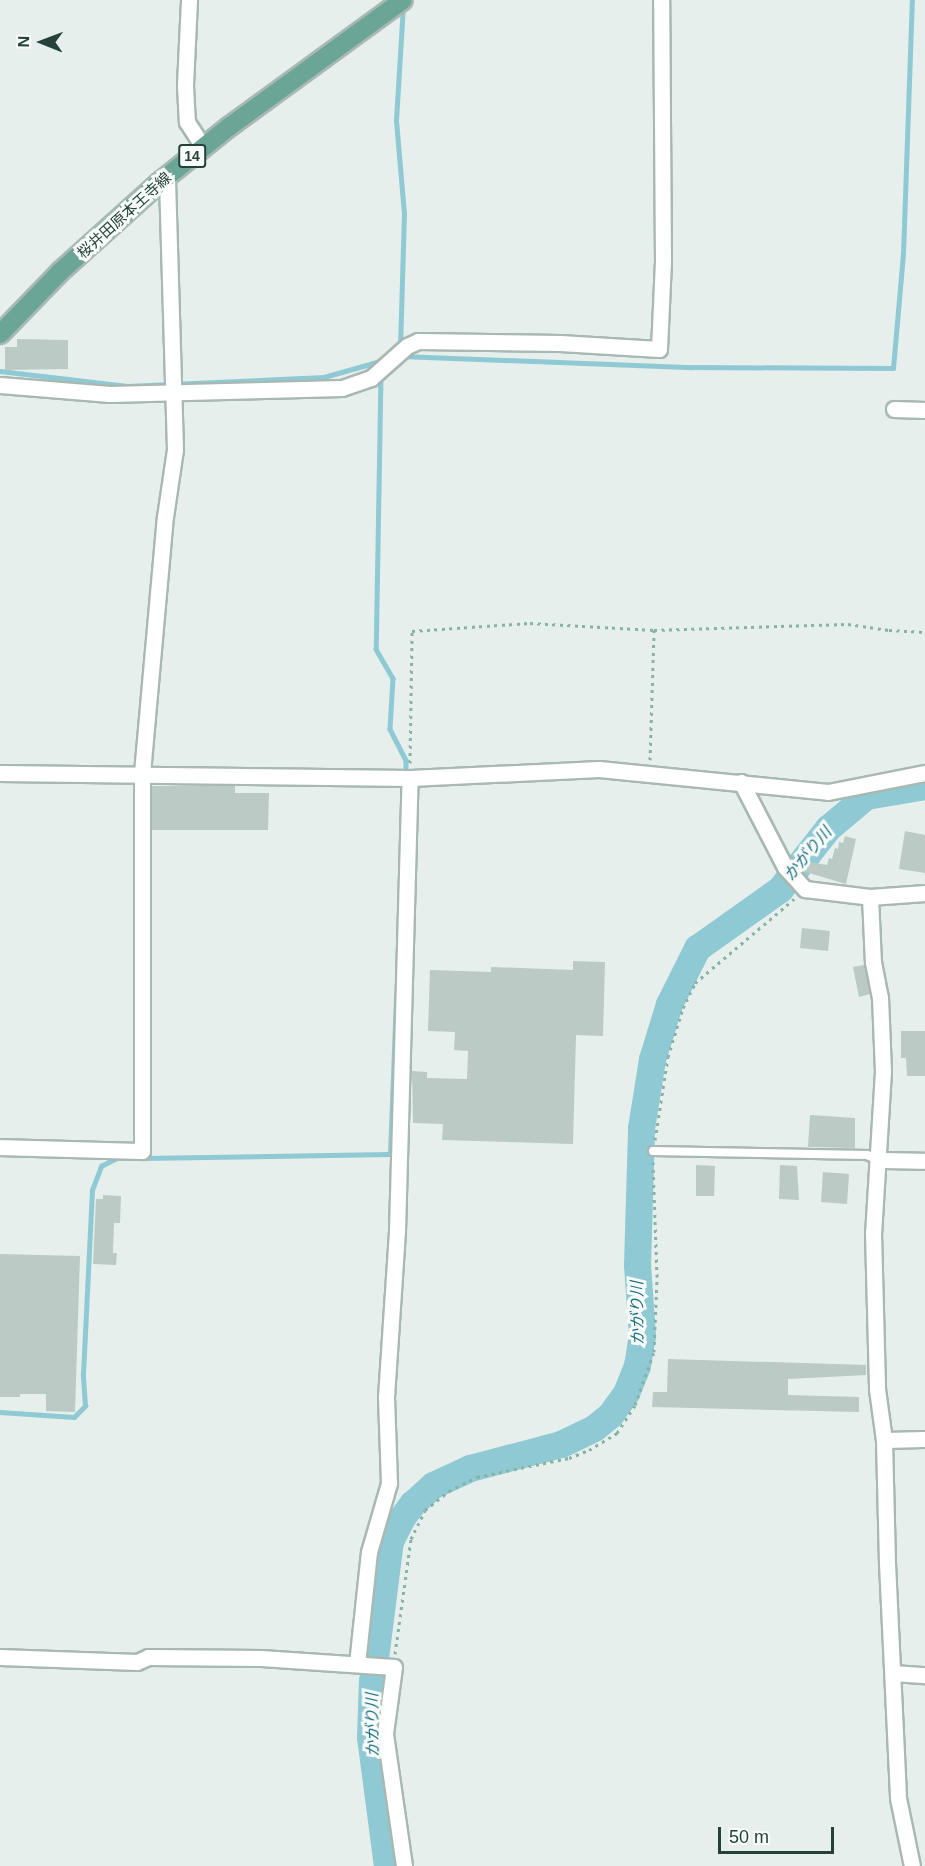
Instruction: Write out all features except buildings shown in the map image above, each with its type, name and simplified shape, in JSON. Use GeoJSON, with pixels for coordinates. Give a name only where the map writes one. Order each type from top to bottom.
{"type":"FeatureCollection","features":[{"type":"Feature","properties":{"kind":"main road","name":"桜井田原本王寺線"},"geometry":{"type":"LineString","coordinates":[[0,334],[60,272],[167,176],[403,0]]}},
{"type":"Feature","properties":{"kind":"street"},"geometry":{"type":"LineString","coordinates":[[189,0],[185,86],[188,122],[203,147]]}},
{"type":"Feature","properties":{"kind":"street"},"geometry":{"type":"LineString","coordinates":[[0,385],[110,394],[172,394],[351,387],[370,378],[407,346],[418,341],[659,349],[663,262],[662,0]]}},
{"type":"Feature","properties":{"kind":"street"},"geometry":{"type":"LineString","coordinates":[[0,1147],[142,1151],[142,773],[164,529],[175,448],[167,176]]}},
{"type":"Feature","properties":{"kind":"street"},"geometry":{"type":"LineString","coordinates":[[894,409],[925,410]]}},
{"type":"Feature","properties":{"kind":"street"},"geometry":{"type":"LineString","coordinates":[[0,773],[410,778],[599,769],[828,792],[925,773]]}},
{"type":"Feature","properties":{"kind":"street"},"geometry":{"type":"LineString","coordinates":[[357,1664],[369,1552],[389,1483],[386,1397],[397,1231],[410,778]]}},
{"type":"Feature","properties":{"kind":"street"},"geometry":{"type":"LineString","coordinates":[[741,782],[784,867],[803,887],[870,897],[925,893]]}},
{"type":"Feature","properties":{"kind":"street"},"geometry":{"type":"LineString","coordinates":[[870,897],[873,962],[880,998],[883,1071],[873,1233],[877,1389],[884,1440],[898,1798],[912,1866]]}},
{"type":"Feature","properties":{"kind":"street"},"geometry":{"type":"LineString","coordinates":[[879,1160],[925,1161]]}},
{"type":"Feature","properties":{"kind":"street"},"geometry":{"type":"LineString","coordinates":[[884,1440],[925,1439]]}},
{"type":"Feature","properties":{"kind":"street"},"geometry":{"type":"LineString","coordinates":[[0,1657],[137,1662],[148,1657],[261,1658],[394,1667],[385,1734],[404,1866]]}},
{"type":"Feature","properties":{"kind":"street"},"geometry":{"type":"LineString","coordinates":[[893,1673],[925,1675]]}},
{"type":"Feature","properties":{"kind":"lane"},"geometry":{"type":"LineString","coordinates":[[653,1151],[867,1155],[879,1160]]}},
{"type":"Feature","properties":{"kind":"path"},"geometry":{"type":"LineString","coordinates":[[410,778],[412,631],[530,624],[654,630],[848,624],[925,632]]}},
{"type":"Feature","properties":{"kind":"path"},"geometry":{"type":"LineString","coordinates":[[650,774],[654,630]]}},
{"type":"Feature","properties":{"kind":"path"},"geometry":{"type":"LineString","coordinates":[[394,1667],[397,1625],[411,1539],[425,1510],[449,1491],[477,1478],[569,1458],[589,1450],[617,1433],[635,1405],[654,1352],[657,1277],[653,1151],[668,1057],[683,1008],[695,983],[803,887]]}},
{"type":"Feature","properties":{"kind":"waterway"},"geometry":{"type":"LineString","coordinates":[[401,356],[692,367],[893,368],[903,254],[912,0]]}},
{"type":"Feature","properties":{"kind":"waterway"},"geometry":{"type":"LineString","coordinates":[[400,348],[404,214],[396,120],[403,6]]}},
{"type":"Feature","properties":{"kind":"waterway"},"geometry":{"type":"LineString","coordinates":[[0,371],[127,386],[324,377],[384,360]]}},
{"type":"Feature","properties":{"kind":"waterway"},"geometry":{"type":"LineString","coordinates":[[381,375],[376,649],[393,678],[390,729],[406,760],[406,775]]}},
{"type":"Feature","properties":{"kind":"waterway","name":"かがり川"},"geometry":{"type":"LineString","coordinates":[[387,1866],[370,1737],[372,1681],[390,1541],[412,1504],[433,1485],[470,1468],[561,1444],[594,1428],[610,1415],[626,1393],[637,1366],[642,1336],[637,1265],[641,1128],[652,1059],[669,1004],[697,948],[780,889],[828,828],[866,796],[925,786]]}},
{"type":"Feature","properties":{"kind":"waterway"},"geometry":{"type":"LineString","coordinates":[[142,1158],[390,1154],[396,999]]}},
{"type":"Feature","properties":{"kind":"waterway"},"geometry":{"type":"LineString","coordinates":[[0,1412],[74,1417],[85,1406],[83,1374],[92,1190],[101,1166],[119,1157]]}}]}
